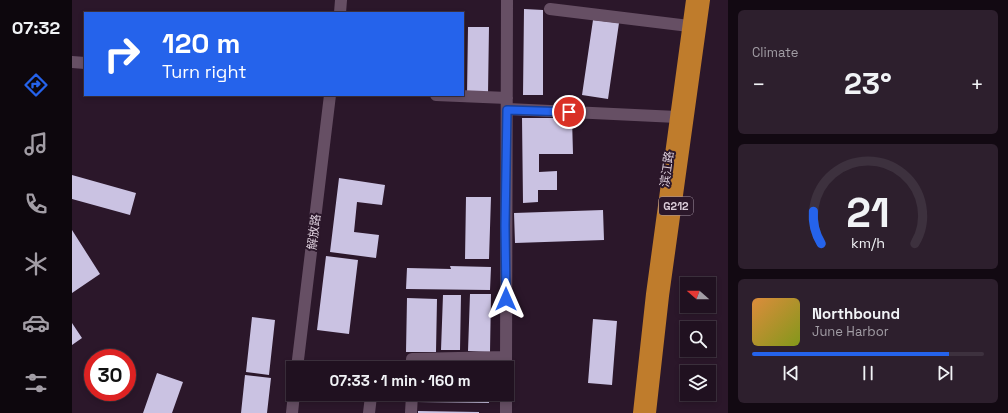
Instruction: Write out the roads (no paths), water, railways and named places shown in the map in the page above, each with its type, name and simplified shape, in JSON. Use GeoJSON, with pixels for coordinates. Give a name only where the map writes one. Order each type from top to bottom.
{"type":"FeatureCollection","features":[{"type":"Feature","properties":{"kind":"highway","name":"滨江路"},"geometry":{"type":"LineString","coordinates":[[639,413],[652,294],[692,0]]}},
{"type":"Feature","properties":{"kind":"highway","name":"滨江路"},"geometry":{"type":"LineString","coordinates":[[650,413],[663,296],[704,0]]}},
{"type":"Feature","properties":{"kind":"street"},"geometry":{"type":"LineString","coordinates":[[340,12],[341,0]]}},
{"type":"Feature","properties":{"kind":"street"},"geometry":{"type":"LineString","coordinates":[[506,0],[506,361]]}},
{"type":"Feature","properties":{"kind":"street"},"geometry":{"type":"LineString","coordinates":[[550,9],[689,26]]}},
{"type":"Feature","properties":{"kind":"street"},"geometry":{"type":"LineString","coordinates":[[72,62],[84,64]]}},
{"type":"Feature","properties":{"kind":"street","name":"解放路"},"geometry":{"type":"LineString","coordinates":[[298,361],[330,96]]}},
{"type":"Feature","properties":{"kind":"street"},"geometry":{"type":"LineString","coordinates":[[444,96],[507,104],[676,117]]}},
{"type":"Feature","properties":{"kind":"street"},"geometry":{"type":"LineString","coordinates":[[412,361],[412,358],[468,361]]}},
{"type":"Feature","properties":{"kind":"street"},"geometry":{"type":"LineString","coordinates":[[292,413],[293,401]]}},
{"type":"Feature","properties":{"kind":"street"},"geometry":{"type":"LineString","coordinates":[[369,413],[370,401]]}},
{"type":"Feature","properties":{"kind":"street"},"geometry":{"type":"LineString","coordinates":[[411,413],[412,401]]}},
{"type":"Feature","properties":{"kind":"street"},"geometry":{"type":"LineString","coordinates":[[506,401],[506,413]]}}]}
